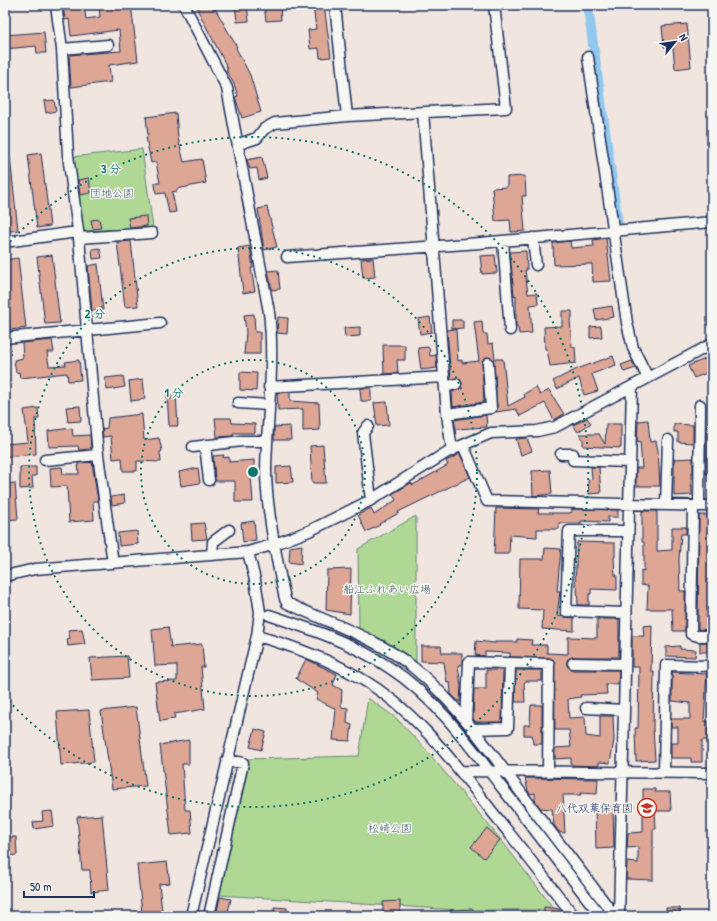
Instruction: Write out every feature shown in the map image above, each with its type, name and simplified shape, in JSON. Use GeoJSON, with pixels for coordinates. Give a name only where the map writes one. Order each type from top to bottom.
{"type":"FeatureCollection","features":[{"type":"Feature","properties":{"kind":"street"},"geometry":{"type":"LineString","coordinates":[[56,5],[62,49],[68,155],[78,235],[98,455],[113,563]]}},
{"type":"Feature","properties":{"kind":"street"},"geometry":{"type":"LineString","coordinates":[[184,5],[227,88],[269,312],[271,335],[266,472],[275,544],[283,592],[287,603],[363,637],[413,667],[443,694],[505,770],[615,916]]}},
{"type":"Feature","properties":{"kind":"street"},"geometry":{"type":"LineString","coordinates":[[335,5],[347,116]]}},
{"type":"Feature","properties":{"kind":"street"},"geometry":{"type":"LineString","coordinates":[[238,144],[257,138],[264,129],[275,123],[347,116],[506,108],[494,5]]}},
{"type":"Feature","properties":{"kind":"street"},"geometry":{"type":"LineString","coordinates":[[62,49],[108,45]]}},
{"type":"Feature","properties":{"kind":"street"},"geometry":{"type":"LineString","coordinates":[[588,57],[627,323],[633,348],[648,378]]}},
{"type":"Feature","properties":{"kind":"street"},"geometry":{"type":"LineString","coordinates":[[423,112],[444,382],[452,451]]}},
{"type":"Feature","properties":{"kind":"street"},"geometry":{"type":"LineString","coordinates":[[287,257],[502,241],[712,222]]}},
{"type":"Feature","properties":{"kind":"street"},"geometry":{"type":"LineString","coordinates":[[5,242],[78,235],[152,233]]}},
{"type":"Feature","properties":{"kind":"street"},"geometry":{"type":"LineString","coordinates":[[533,238],[536,265]]}},
{"type":"Feature","properties":{"kind":"street"},"geometry":{"type":"LineString","coordinates":[[502,241],[510,330]]}},
{"type":"Feature","properties":{"kind":"street"},"geometry":{"type":"LineString","coordinates":[[5,338],[160,323]]}},
{"type":"Feature","properties":{"kind":"street"},"geometry":{"type":"LineString","coordinates":[[5,576],[35,569],[248,552],[275,544],[309,531],[371,500],[422,468],[463,445],[491,433],[537,431],[555,427],[712,344]]}},
{"type":"Feature","properties":{"kind":"street"},"geometry":{"type":"LineString","coordinates":[[447,414],[491,408],[488,363]]}},
{"type":"Feature","properties":{"kind":"street"},"geometry":{"type":"LineString","coordinates":[[269,387],[444,382],[456,384]]}},
{"type":"Feature","properties":{"kind":"street"},"geometry":{"type":"LineString","coordinates":[[619,916],[624,772],[628,504],[632,386]]}},
{"type":"Feature","properties":{"kind":"street"},"geometry":{"type":"LineString","coordinates":[[238,403],[269,405]]}},
{"type":"Feature","properties":{"kind":"street"},"geometry":{"type":"LineString","coordinates":[[700,405],[691,634],[698,636],[712,636]]}},
{"type":"Feature","properties":{"kind":"street"},"geometry":{"type":"LineString","coordinates":[[368,426],[363,433],[371,500]]}},
{"type":"Feature","properties":{"kind":"street"},"geometry":{"type":"LineString","coordinates":[[666,505],[668,440]]}},
{"type":"Feature","properties":{"kind":"street"},"geometry":{"type":"LineString","coordinates":[[193,447],[242,441],[267,441]]}},
{"type":"Feature","properties":{"kind":"street"},"geometry":{"type":"LineString","coordinates":[[205,445],[209,480]]}},
{"type":"Feature","properties":{"kind":"street"},"geometry":{"type":"LineString","coordinates":[[463,445],[487,501],[712,506]]}},
{"type":"Feature","properties":{"kind":"street"},"geometry":{"type":"LineString","coordinates":[[561,454],[573,454],[573,460],[629,462]]}},
{"type":"Feature","properties":{"kind":"street"},"geometry":{"type":"LineString","coordinates":[[45,460],[98,455]]}},
{"type":"Feature","properties":{"kind":"street"},"geometry":{"type":"LineString","coordinates":[[212,555],[213,542],[229,530]]}},
{"type":"Feature","properties":{"kind":"street"},"geometry":{"type":"LineString","coordinates":[[626,613],[566,610],[569,530],[628,531]]}},
{"type":"Feature","properties":{"kind":"street"},"geometry":{"type":"LineString","coordinates":[[191,916],[257,636],[260,612],[255,580],[248,552]]}},
{"type":"Feature","properties":{"kind":"street"},"geometry":{"type":"LineString","coordinates":[[269,615],[320,632],[360,650],[391,668],[417,689],[447,720],[489,771],[601,916]]}},
{"type":"Feature","properties":{"kind":"street"},"geometry":{"type":"LineString","coordinates":[[257,636],[326,660],[362,678],[420,724],[460,771],[574,916]]}},
{"type":"Feature","properties":{"kind":"street"},"geometry":{"type":"LineString","coordinates":[[469,725],[469,662],[549,664],[548,772]]}},
{"type":"Feature","properties":{"kind":"street"},"geometry":{"type":"LineString","coordinates":[[573,663],[625,664]]}},
{"type":"Feature","properties":{"kind":"street"},"geometry":{"type":"LineString","coordinates":[[469,725],[508,728],[510,664]]}},
{"type":"Feature","properties":{"kind":"street"},"geometry":{"type":"LineString","coordinates":[[664,772],[666,665],[712,666]]}},
{"type":"Feature","properties":{"kind":"street"},"geometry":{"type":"LineString","coordinates":[[586,708],[624,710]]}},
{"type":"Feature","properties":{"kind":"street"},"geometry":{"type":"LineString","coordinates":[[210,916],[243,763],[227,760]]}},
{"type":"Feature","properties":{"kind":"street"},"geometry":{"type":"LineString","coordinates":[[460,771],[505,770],[548,772],[712,773]]}},
{"type":"Feature","properties":{"kind":"green space","name":"団地公園"},"geometry":{"type":"Polygon","coordinates":[[[142,149],[153,228],[83,231],[71,157],[142,149]]]}},
{"type":"Feature","properties":{"kind":"green space","name":"船江ふれあい広場"},"geometry":{"type":"Polygon","coordinates":[[[416,516],[416,664],[359,629],[358,549],[416,516]]]}},
{"type":"Feature","properties":{"kind":"green space","name":"松崎公園"},"geometry":{"type":"Polygon","coordinates":[[[368,698],[396,718],[427,751],[502,841],[555,910],[457,910],[219,895],[244,759],[359,756],[368,698]]]}},
{"type":"Feature","properties":{"kind":"building"},"geometry":{"type":"Polygon","coordinates":[[[63,5],[84,5],[86,19],[100,17],[99,5],[131,5],[138,61],[109,65],[111,82],[71,87],[69,55],[121,51],[119,30],[71,36],[69,19],[65,20],[63,5]]]}},
{"type":"Feature","properties":{"kind":"building"},"geometry":{"type":"Polygon","coordinates":[[[204,5],[213,5],[237,47],[236,48],[250,75],[261,112],[242,118],[235,97],[238,96],[234,84],[226,70],[228,69],[197,9],[204,5]]]}},
{"type":"Feature","properties":{"kind":"building"},"geometry":{"type":"Polygon","coordinates":[[[235,5],[247,5],[249,21],[237,22],[235,5]]]}},
{"type":"Feature","properties":{"kind":"building"},"geometry":{"type":"Polygon","coordinates":[[[264,5],[280,6],[281,20],[266,21],[264,5]]]}},
{"type":"Feature","properties":{"kind":"building"},"geometry":{"type":"Polygon","coordinates":[[[313,5],[324,5],[331,57],[320,58],[319,48],[310,49],[308,30],[316,29],[313,5]]]}},
{"type":"Feature","properties":{"kind":"building"},"geometry":{"type":"Polygon","coordinates":[[[687,24],[691,67],[675,69],[673,47],[664,47],[662,26],[687,24]]]}},
{"type":"Feature","properties":{"kind":"building"},"geometry":{"type":"Polygon","coordinates":[[[44,32],[46,53],[37,53],[36,46],[5,49],[5,35],[44,32]]]}},
{"type":"Feature","properties":{"kind":"building"},"geometry":{"type":"Polygon","coordinates":[[[54,100],[56,111],[46,113],[44,101],[54,100]]]}},
{"type":"Feature","properties":{"kind":"building"},"geometry":{"type":"Polygon","coordinates":[[[176,113],[178,138],[184,162],[202,159],[206,183],[177,189],[177,191],[172,192],[176,212],[169,213],[165,193],[156,194],[155,183],[160,183],[156,162],[151,163],[146,137],[148,136],[146,117],[176,113]]]}},
{"type":"Feature","properties":{"kind":"building"},"geometry":{"type":"Polygon","coordinates":[[[41,153],[50,226],[37,228],[28,155],[41,153]]]}},
{"type":"Feature","properties":{"kind":"building"},"geometry":{"type":"Polygon","coordinates":[[[10,157],[18,230],[5,232],[5,158],[10,157]]]}},
{"type":"Feature","properties":{"kind":"building"},"geometry":{"type":"Polygon","coordinates":[[[262,157],[267,178],[259,180],[257,168],[250,169],[247,160],[262,157]]]}},
{"type":"Feature","properties":{"kind":"building"},"geometry":{"type":"Polygon","coordinates":[[[525,176],[526,196],[522,196],[525,231],[511,232],[510,220],[495,221],[492,188],[507,187],[507,177],[525,176]]]}},
{"type":"Feature","properties":{"kind":"building"},"geometry":{"type":"Polygon","coordinates":[[[89,178],[91,193],[80,195],[78,180],[89,178]]]}},
{"type":"Feature","properties":{"kind":"building"},"geometry":{"type":"Polygon","coordinates":[[[267,207],[277,247],[264,250],[258,209],[267,207]]]}},
{"type":"Feature","properties":{"kind":"building"},"geometry":{"type":"Polygon","coordinates":[[[146,216],[147,226],[130,228],[128,218],[146,216]]]}},
{"type":"Feature","properties":{"kind":"building"},"geometry":{"type":"Polygon","coordinates":[[[99,219],[101,228],[93,229],[91,220],[99,219]]]}},
{"type":"Feature","properties":{"kind":"building"},"geometry":{"type":"Polygon","coordinates":[[[606,238],[611,281],[593,282],[592,264],[554,265],[553,243],[570,241],[571,248],[594,246],[593,240],[606,238]]]}},
{"type":"Feature","properties":{"kind":"building"},"geometry":{"type":"Polygon","coordinates":[[[131,241],[138,306],[125,307],[117,242],[131,241]]]}},
{"type":"Feature","properties":{"kind":"building"},"geometry":{"type":"Polygon","coordinates":[[[250,246],[253,268],[251,268],[255,291],[243,293],[238,248],[250,246]]]}},
{"type":"Feature","properties":{"kind":"building"},"geometry":{"type":"Polygon","coordinates":[[[100,248],[102,258],[93,259],[92,249],[100,248]]]}},
{"type":"Feature","properties":{"kind":"building"},"geometry":{"type":"Polygon","coordinates":[[[526,251],[527,270],[525,270],[528,294],[537,293],[538,304],[530,305],[532,333],[519,334],[518,327],[516,327],[516,295],[514,296],[510,252],[526,251]]]}},
{"type":"Feature","properties":{"kind":"building"},"geometry":{"type":"Polygon","coordinates":[[[52,255],[60,323],[45,324],[37,257],[52,255]]]}},
{"type":"Feature","properties":{"kind":"building"},"geometry":{"type":"Polygon","coordinates":[[[495,255],[497,273],[482,274],[480,256],[495,255]]]}},
{"type":"Feature","properties":{"kind":"building"},"geometry":{"type":"Polygon","coordinates":[[[18,258],[26,328],[10,330],[5,288],[5,260],[18,258]]]}},
{"type":"Feature","properties":{"kind":"building"},"geometry":{"type":"Polygon","coordinates":[[[373,258],[375,277],[363,278],[361,259],[373,258]]]}},
{"type":"Feature","properties":{"kind":"building"},"geometry":{"type":"Polygon","coordinates":[[[98,264],[103,310],[92,311],[88,266],[98,264]]]}},
{"type":"Feature","properties":{"kind":"building"},"geometry":{"type":"Polygon","coordinates":[[[278,270],[280,289],[272,290],[268,271],[278,270]]]}},
{"type":"Feature","properties":{"kind":"building"},"geometry":{"type":"Polygon","coordinates":[[[612,306],[614,317],[596,320],[594,309],[612,306]]]}},
{"type":"Feature","properties":{"kind":"building"},"geometry":{"type":"Polygon","coordinates":[[[562,311],[572,311],[572,318],[570,319],[572,347],[575,347],[576,363],[550,366],[547,349],[545,349],[544,327],[562,326],[562,311]]]}},
{"type":"Feature","properties":{"kind":"building"},"geometry":{"type":"Polygon","coordinates":[[[254,314],[255,332],[260,332],[260,354],[244,354],[246,332],[244,315],[254,314]]]}},
{"type":"Feature","properties":{"kind":"building"},"geometry":{"type":"Polygon","coordinates":[[[278,317],[288,318],[287,334],[277,333],[278,317]]]}},
{"type":"Feature","properties":{"kind":"building"},"geometry":{"type":"Polygon","coordinates":[[[430,317],[432,332],[420,334],[418,319],[430,317]]]}},
{"type":"Feature","properties":{"kind":"building"},"geometry":{"type":"Polygon","coordinates":[[[452,320],[463,320],[463,328],[452,329],[452,320]]]}},
{"type":"Feature","properties":{"kind":"building"},"geometry":{"type":"Polygon","coordinates":[[[482,321],[483,334],[487,334],[488,344],[493,343],[495,359],[503,359],[508,406],[525,397],[524,394],[536,387],[540,395],[549,390],[564,414],[554,420],[545,403],[520,416],[516,409],[496,412],[494,363],[493,359],[488,357],[484,358],[482,363],[484,402],[453,407],[452,392],[460,389],[462,383],[458,378],[451,379],[447,330],[456,329],[458,361],[462,360],[462,363],[479,361],[474,322],[482,321]]]}},
{"type":"Feature","properties":{"kind":"building"},"geometry":{"type":"Polygon","coordinates":[[[601,326],[602,337],[590,338],[590,327],[601,326]]]}},
{"type":"Feature","properties":{"kind":"building"},"geometry":{"type":"Polygon","coordinates":[[[360,327],[360,336],[345,337],[344,328],[360,327]]]}},
{"type":"Feature","properties":{"kind":"building"},"geometry":{"type":"Polygon","coordinates":[[[52,340],[54,352],[47,352],[49,366],[66,365],[65,362],[79,360],[81,380],[68,381],[67,373],[20,378],[19,372],[16,373],[14,360],[23,358],[22,343],[52,340]]]}},
{"type":"Feature","properties":{"kind":"building"},"geometry":{"type":"Polygon","coordinates":[[[383,345],[405,345],[405,360],[397,360],[398,373],[384,374],[383,345]]]}},
{"type":"Feature","properties":{"kind":"building"},"geometry":{"type":"Polygon","coordinates":[[[429,347],[430,356],[436,355],[437,368],[421,370],[418,348],[429,347]]]}},
{"type":"Feature","properties":{"kind":"building"},"geometry":{"type":"Polygon","coordinates":[[[613,356],[616,365],[592,374],[598,391],[584,395],[579,378],[557,389],[553,381],[577,369],[613,356]]]}},
{"type":"Feature","properties":{"kind":"building"},"geometry":{"type":"Polygon","coordinates":[[[712,356],[712,371],[694,378],[688,366],[712,356]]]}},
{"type":"Feature","properties":{"kind":"building"},"geometry":{"type":"Polygon","coordinates":[[[632,361],[636,368],[624,372],[621,365],[632,361]]]}},
{"type":"Feature","properties":{"kind":"building"},"geometry":{"type":"Polygon","coordinates":[[[240,372],[257,373],[256,391],[240,390],[240,372]]]}},
{"type":"Feature","properties":{"kind":"building"},"geometry":{"type":"Polygon","coordinates":[[[123,376],[125,387],[107,390],[105,378],[123,376]]]}},
{"type":"Feature","properties":{"kind":"building"},"geometry":{"type":"Polygon","coordinates":[[[143,379],[145,399],[131,401],[129,381],[143,379]]]}},
{"type":"Feature","properties":{"kind":"building"},"geometry":{"type":"Polygon","coordinates":[[[360,388],[371,388],[371,401],[361,401],[360,388]]]}},
{"type":"Feature","properties":{"kind":"building"},"geometry":{"type":"Polygon","coordinates":[[[290,392],[290,401],[319,403],[320,430],[303,431],[303,409],[278,410],[277,393],[290,392]]]}},
{"type":"Feature","properties":{"kind":"building"},"geometry":{"type":"Polygon","coordinates":[[[167,394],[176,394],[178,426],[169,426],[167,394]]]}},
{"type":"Feature","properties":{"kind":"building"},"geometry":{"type":"Polygon","coordinates":[[[387,402],[389,425],[377,426],[374,403],[387,402]]]}},
{"type":"Feature","properties":{"kind":"building"},"geometry":{"type":"Polygon","coordinates":[[[80,406],[81,421],[68,422],[66,407],[80,406]]]}},
{"type":"Feature","properties":{"kind":"building"},"geometry":{"type":"Polygon","coordinates":[[[38,408],[39,419],[35,419],[36,454],[6,457],[5,444],[28,442],[24,410],[38,408]]]}},
{"type":"Feature","properties":{"kind":"building"},"geometry":{"type":"Polygon","coordinates":[[[142,414],[144,440],[159,438],[162,451],[160,452],[161,462],[137,461],[137,471],[123,471],[122,458],[113,459],[111,436],[103,437],[102,429],[107,428],[108,418],[142,414]]]}},
{"type":"Feature","properties":{"kind":"building"},"geometry":{"type":"Polygon","coordinates":[[[486,415],[487,427],[456,429],[454,420],[486,415]]]}},
{"type":"Feature","properties":{"kind":"building"},"geometry":{"type":"Polygon","coordinates":[[[215,418],[231,418],[232,423],[255,424],[255,433],[233,433],[233,436],[217,437],[215,418]]]}},
{"type":"Feature","properties":{"kind":"building"},"geometry":{"type":"Polygon","coordinates":[[[587,418],[591,423],[578,432],[573,425],[587,418]]]}},
{"type":"Feature","properties":{"kind":"building"},"geometry":{"type":"Polygon","coordinates":[[[648,420],[650,442],[656,441],[658,450],[660,486],[636,486],[636,468],[642,468],[640,441],[637,442],[638,421],[648,420]]]}},
{"type":"Feature","properties":{"kind":"building"},"geometry":{"type":"Polygon","coordinates":[[[606,424],[621,424],[621,448],[583,446],[583,439],[579,434],[599,434],[605,444],[606,424]]]}},
{"type":"Feature","properties":{"kind":"building"},"geometry":{"type":"Polygon","coordinates":[[[674,424],[693,425],[693,443],[678,442],[678,432],[674,432],[674,424]]]}},
{"type":"Feature","properties":{"kind":"building"},"geometry":{"type":"Polygon","coordinates":[[[290,426],[291,440],[274,440],[274,427],[290,426]]]}},
{"type":"Feature","properties":{"kind":"building"},"geometry":{"type":"Polygon","coordinates":[[[706,426],[711,426],[712,474],[706,474],[706,426]]]}},
{"type":"Feature","properties":{"kind":"building"},"geometry":{"type":"Polygon","coordinates":[[[72,428],[73,436],[90,435],[91,449],[79,450],[78,446],[49,447],[48,431],[72,428]]]}},
{"type":"Feature","properties":{"kind":"building"},"geometry":{"type":"Polygon","coordinates":[[[527,438],[532,451],[521,455],[516,439],[527,438]]]}},
{"type":"Feature","properties":{"kind":"building"},"geometry":{"type":"Polygon","coordinates":[[[323,445],[326,483],[312,483],[310,446],[323,445]]]}},
{"type":"Feature","properties":{"kind":"building"},"geometry":{"type":"Polygon","coordinates":[[[460,454],[470,477],[398,512],[399,513],[379,524],[380,525],[366,532],[358,515],[371,508],[374,515],[396,500],[392,494],[411,483],[413,485],[448,465],[446,461],[460,454]]]}},
{"type":"Feature","properties":{"kind":"building"},"geometry":{"type":"Polygon","coordinates":[[[224,455],[223,458],[229,457],[229,462],[254,460],[254,476],[251,476],[253,502],[235,502],[235,481],[215,481],[213,456],[224,455]]]}},
{"type":"Feature","properties":{"kind":"building"},"geometry":{"type":"Polygon","coordinates":[[[693,458],[693,474],[691,474],[692,495],[674,496],[674,459],[693,458]]]}},
{"type":"Feature","properties":{"kind":"building"},"geometry":{"type":"Polygon","coordinates":[[[92,462],[98,501],[93,501],[94,520],[69,522],[67,486],[51,487],[50,468],[62,467],[63,474],[79,474],[78,463],[92,462]]]}},
{"type":"Feature","properties":{"kind":"building"},"geometry":{"type":"Polygon","coordinates":[[[291,466],[293,482],[276,483],[276,467],[291,466]]]}},
{"type":"Feature","properties":{"kind":"building"},"geometry":{"type":"Polygon","coordinates":[[[20,467],[36,467],[36,476],[32,476],[33,488],[20,489],[20,467]]]}},
{"type":"Feature","properties":{"kind":"building"},"geometry":{"type":"Polygon","coordinates":[[[591,467],[599,467],[601,493],[589,494],[588,480],[592,479],[591,467]]]}},
{"type":"Feature","properties":{"kind":"building"},"geometry":{"type":"Polygon","coordinates":[[[198,468],[200,483],[181,486],[179,472],[198,468]]]}},
{"type":"Feature","properties":{"kind":"building"},"geometry":{"type":"Polygon","coordinates":[[[550,470],[552,494],[533,496],[532,471],[550,470]]]}},
{"type":"Feature","properties":{"kind":"building"},"geometry":{"type":"Polygon","coordinates":[[[15,483],[18,519],[5,520],[5,484],[15,483]]]}},
{"type":"Feature","properties":{"kind":"building"},"geometry":{"type":"Polygon","coordinates":[[[124,495],[125,503],[112,505],[111,497],[124,495]]]}},
{"type":"Feature","properties":{"kind":"building"},"geometry":{"type":"Polygon","coordinates":[[[496,508],[539,509],[538,513],[569,513],[572,512],[572,509],[618,510],[618,517],[608,517],[608,522],[581,521],[581,523],[559,523],[559,529],[537,529],[537,537],[510,535],[509,554],[494,554],[496,508]]]}},
{"type":"Feature","properties":{"kind":"building"},"geometry":{"type":"Polygon","coordinates":[[[642,511],[657,511],[657,551],[672,550],[672,527],[686,527],[686,534],[681,534],[679,559],[680,591],[685,591],[685,631],[673,631],[672,609],[647,609],[648,586],[641,585],[641,570],[644,571],[642,511]]]}},
{"type":"Feature","properties":{"kind":"building"},"geometry":{"type":"Polygon","coordinates":[[[699,515],[712,515],[712,630],[698,629],[699,515]]]}},
{"type":"Feature","properties":{"kind":"building"},"geometry":{"type":"Polygon","coordinates":[[[254,521],[256,540],[243,542],[241,523],[254,521]]]}},
{"type":"Feature","properties":{"kind":"building"},"geometry":{"type":"Polygon","coordinates":[[[204,523],[207,539],[192,540],[191,524],[204,523]]]}},
{"type":"Feature","properties":{"kind":"building"},"geometry":{"type":"Polygon","coordinates":[[[137,531],[138,544],[119,546],[118,533],[137,531]]]}},
{"type":"Feature","properties":{"kind":"building"},"geometry":{"type":"Polygon","coordinates":[[[577,542],[615,543],[614,557],[615,575],[617,575],[617,590],[591,589],[591,594],[589,594],[589,605],[578,605],[577,586],[575,586],[577,542]]]}},
{"type":"Feature","properties":{"kind":"building"},"geometry":{"type":"Polygon","coordinates":[[[302,545],[301,564],[289,562],[290,547],[302,545]]]}},
{"type":"Feature","properties":{"kind":"building"},"geometry":{"type":"Polygon","coordinates":[[[545,548],[561,549],[557,591],[560,591],[557,616],[574,618],[574,631],[542,629],[543,610],[519,609],[520,559],[544,559],[545,548]]]}},
{"type":"Feature","properties":{"kind":"building"},"geometry":{"type":"Polygon","coordinates":[[[351,569],[350,614],[326,610],[327,570],[351,569]]]}},
{"type":"Feature","properties":{"kind":"building"},"geometry":{"type":"Polygon","coordinates":[[[597,619],[619,619],[619,657],[573,657],[567,660],[567,666],[573,670],[619,670],[618,684],[606,684],[607,694],[580,695],[581,697],[568,699],[569,718],[585,717],[586,736],[600,738],[600,716],[613,716],[614,740],[610,763],[599,762],[599,766],[571,765],[571,758],[555,759],[555,748],[571,747],[569,730],[555,730],[554,661],[549,658],[510,657],[510,653],[485,652],[485,656],[475,655],[476,641],[495,643],[517,642],[517,639],[532,640],[531,645],[547,645],[547,653],[568,654],[568,637],[597,638],[597,619]]]}},
{"type":"Feature","properties":{"kind":"building"},"geometry":{"type":"Polygon","coordinates":[[[652,625],[651,671],[654,671],[653,728],[655,760],[636,761],[635,728],[638,728],[639,667],[632,667],[632,636],[644,636],[643,626],[652,625]]]}},
{"type":"Feature","properties":{"kind":"building"},"geometry":{"type":"Polygon","coordinates":[[[168,627],[171,647],[202,644],[204,667],[201,667],[205,709],[174,714],[175,719],[160,721],[155,682],[177,681],[177,665],[155,666],[152,629],[168,627]]]}},
{"type":"Feature","properties":{"kind":"building"},"geometry":{"type":"Polygon","coordinates":[[[82,629],[85,644],[68,646],[67,639],[70,638],[68,630],[82,629]]]}},
{"type":"Feature","properties":{"kind":"building"},"geometry":{"type":"Polygon","coordinates":[[[700,642],[708,642],[708,652],[700,652],[700,642]]]}},
{"type":"Feature","properties":{"kind":"building"},"geometry":{"type":"Polygon","coordinates":[[[421,646],[441,646],[442,653],[462,653],[462,665],[458,665],[461,686],[460,702],[451,694],[450,682],[447,683],[444,662],[421,661],[421,646]]]}},
{"type":"Feature","properties":{"kind":"building"},"geometry":{"type":"Polygon","coordinates":[[[680,646],[680,649],[696,650],[695,657],[666,656],[666,647],[680,646]]]}},
{"type":"Feature","properties":{"kind":"building"},"geometry":{"type":"Polygon","coordinates":[[[127,656],[129,678],[92,680],[90,658],[127,656]]]}},
{"type":"Feature","properties":{"kind":"building"},"geometry":{"type":"Polygon","coordinates":[[[306,659],[337,674],[333,685],[342,690],[341,707],[348,708],[347,723],[352,725],[350,741],[333,740],[336,709],[316,699],[318,693],[296,679],[306,659]]]}},
{"type":"Feature","properties":{"kind":"building"},"geometry":{"type":"Polygon","coordinates":[[[486,670],[503,670],[502,722],[476,722],[473,719],[474,689],[486,689],[486,670]]]}},
{"type":"Feature","properties":{"kind":"building"},"geometry":{"type":"Polygon","coordinates":[[[516,670],[542,670],[542,681],[526,681],[524,683],[525,702],[515,702],[516,670]]]}},
{"type":"Feature","properties":{"kind":"building"},"geometry":{"type":"Polygon","coordinates":[[[672,672],[707,674],[704,721],[708,721],[708,740],[702,740],[702,762],[691,762],[691,758],[671,758],[671,743],[678,743],[678,727],[671,727],[671,719],[690,719],[690,703],[672,701],[672,672]]]}},
{"type":"Feature","properties":{"kind":"building"},"geometry":{"type":"Polygon","coordinates":[[[531,705],[542,705],[542,744],[533,744],[532,735],[524,735],[524,725],[530,725],[531,705]]]}},
{"type":"Feature","properties":{"kind":"building"},"geometry":{"type":"Polygon","coordinates":[[[136,707],[146,786],[112,789],[101,711],[136,707]]]}},
{"type":"Feature","properties":{"kind":"building"},"geometry":{"type":"Polygon","coordinates":[[[89,710],[94,762],[61,765],[57,712],[89,710]]]}},
{"type":"Feature","properties":{"kind":"building"},"geometry":{"type":"Polygon","coordinates":[[[255,729],[266,732],[261,750],[250,747],[255,729]]]}},
{"type":"Feature","properties":{"kind":"building"},"geometry":{"type":"Polygon","coordinates":[[[189,740],[189,764],[182,764],[185,810],[190,810],[192,833],[171,835],[160,745],[189,740]]]}},
{"type":"Feature","properties":{"kind":"building"},"geometry":{"type":"Polygon","coordinates":[[[525,778],[598,779],[597,794],[580,793],[581,795],[563,795],[565,833],[559,832],[554,825],[552,809],[540,808],[535,800],[535,793],[530,794],[528,791],[525,778]]]}},
{"type":"Feature","properties":{"kind":"building"},"geometry":{"type":"Polygon","coordinates":[[[643,789],[655,789],[655,792],[670,792],[671,811],[655,811],[656,829],[653,829],[653,880],[626,879],[627,862],[638,863],[638,847],[627,848],[628,833],[643,832],[643,789]]]}},
{"type":"Feature","properties":{"kind":"building"},"geometry":{"type":"Polygon","coordinates":[[[595,806],[613,806],[614,848],[596,849],[595,806]]]}},
{"type":"Feature","properties":{"kind":"building"},"geometry":{"type":"Polygon","coordinates":[[[52,811],[54,826],[34,829],[33,822],[43,821],[42,812],[52,811]]]}},
{"type":"Feature","properties":{"kind":"building"},"geometry":{"type":"Polygon","coordinates":[[[102,815],[109,890],[91,892],[90,870],[82,870],[77,817],[102,815]]]}},
{"type":"Feature","properties":{"kind":"building"},"geometry":{"type":"Polygon","coordinates":[[[487,828],[500,840],[484,858],[471,847],[487,828]]]}},
{"type":"Feature","properties":{"kind":"building"},"geometry":{"type":"Polygon","coordinates":[[[5,837],[16,837],[17,855],[5,856],[5,837]]]}},
{"type":"Feature","properties":{"kind":"building"},"geometry":{"type":"Polygon","coordinates":[[[167,862],[170,883],[159,884],[162,911],[142,913],[137,865],[167,862]]]}},
{"type":"Feature","properties":{"kind":"building"},"geometry":{"type":"Polygon","coordinates":[[[220,897],[231,899],[227,916],[216,916],[220,897]]]}},
{"type":"Feature","properties":{"kind":"building"},"geometry":{"type":"Polygon","coordinates":[[[400,901],[400,916],[383,916],[383,902],[400,901]]]}},
{"type":"Feature","properties":{"kind":"building"},"geometry":{"type":"Polygon","coordinates":[[[274,907],[287,908],[287,916],[274,916],[274,907]]]}},
{"type":"Feature","properties":{"kind":"building"},"geometry":{"type":"Polygon","coordinates":[[[544,907],[560,909],[561,916],[544,916],[544,907]]]}},
{"type":"Feature","properties":{"kind":"building"},"geometry":{"type":"Polygon","coordinates":[[[666,908],[680,908],[680,916],[666,916],[666,908]]]}},
{"type":"Feature","properties":{"kind":"building"},"geometry":{"type":"Polygon","coordinates":[[[473,909],[474,916],[451,916],[450,910],[473,909]]]}},
{"type":"Feature","properties":{"kind":"waterway"},"geometry":{"type":"LineString","coordinates":[[586,5],[589,15],[618,224]]}},
{"type":"Feature","properties":{"kind":"place","name":"八代双葉保育園"},"geometry":{"type":"Point","coordinates":[647,808]}}]}
